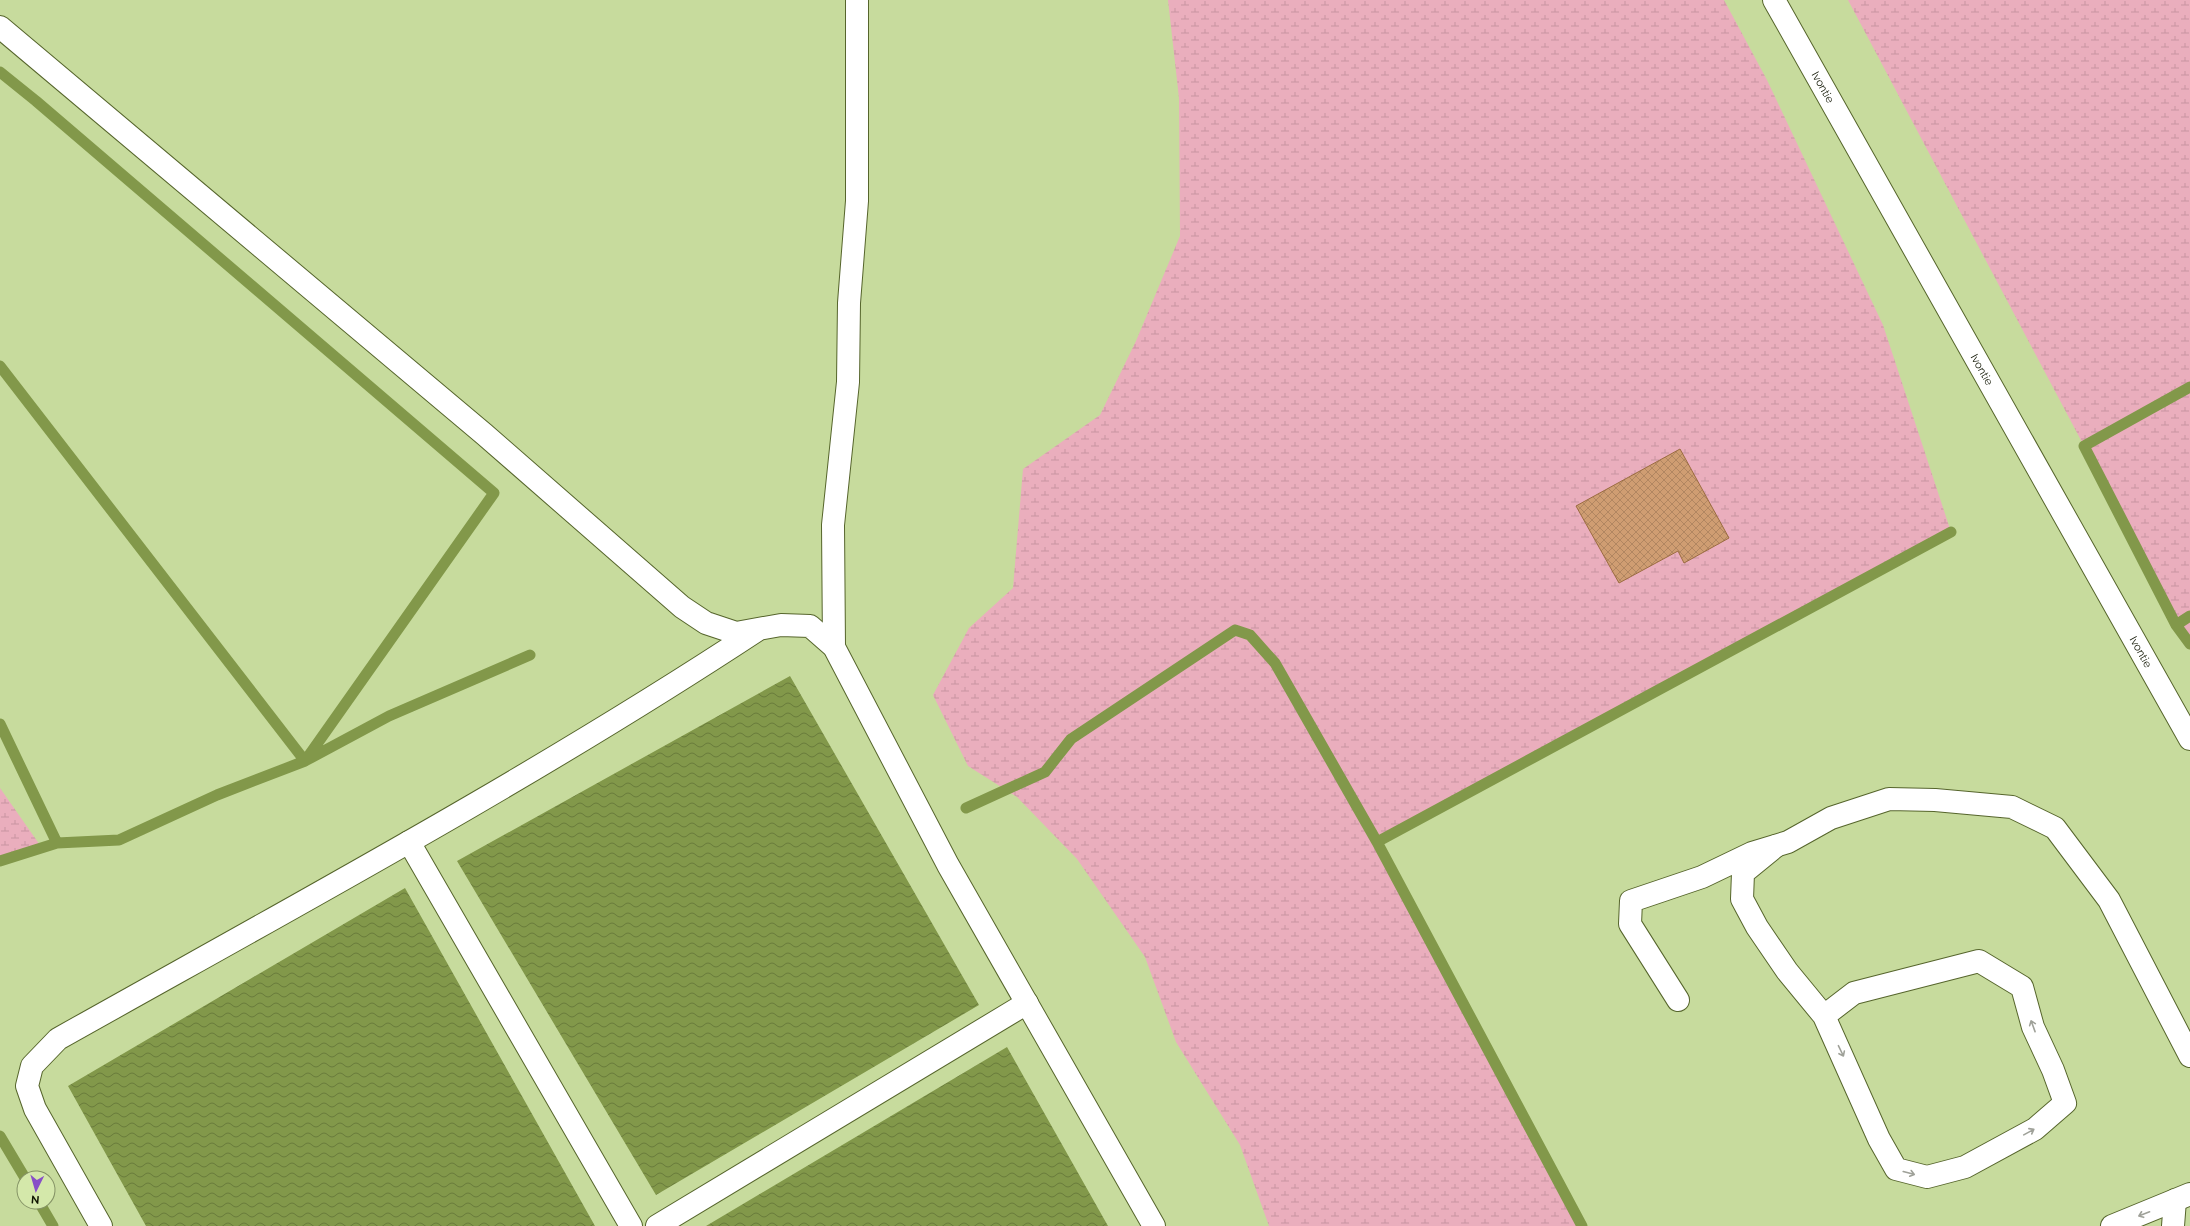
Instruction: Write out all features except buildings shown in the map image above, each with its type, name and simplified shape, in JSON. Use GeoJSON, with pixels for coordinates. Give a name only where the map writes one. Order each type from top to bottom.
{"type":"FeatureCollection","features":[{"type":"Feature","properties":{"kind":"street"},"geometry":{"type":"LineString","coordinates":[[834,647],[834,525],[848,382],[849,303],[856,202],[857,0]]}},
{"type":"Feature","properties":{"kind":"street","name":"Ivontie"},"geometry":{"type":"LineString","coordinates":[[1774,0],[2190,739]]}},
{"type":"Feature","properties":{"kind":"street"},"geometry":{"type":"LineString","coordinates":[[0,27],[478,429],[682,607],[706,623],[736,633],[781,625],[810,626],[834,647],[948,865],[1154,1226]]}},
{"type":"Feature","properties":{"kind":"street"},"geometry":{"type":"LineString","coordinates":[[102,1226],[35,1109],[27,1086],[32,1066],[58,1039],[409,842],[670,688],[757,630]]}},
{"type":"Feature","properties":{"kind":"street"},"geometry":{"type":"LineString","coordinates":[[1678,1000],[1630,924],[1631,901],[1702,877],[1752,853],[1788,842],[1832,818],[1889,799],[1935,800],[2012,807],[2055,828],[2109,900],[2190,1056]]}},
{"type":"Feature","properties":{"kind":"street"},"geometry":{"type":"LineString","coordinates":[[409,842],[631,1226]]}},
{"type":"Feature","properties":{"kind":"street"},"geometry":{"type":"LineString","coordinates":[[1776,846],[1742,873],[1742,899],[1757,927],[1786,970],[1824,1016],[1879,1139],[1896,1169],[1927,1177],[1965,1167],[2035,1129],[2065,1103],[2053,1070],[2033,1027],[2022,988],[1979,961],[1854,993],[1824,1016]]}},
{"type":"Feature","properties":{"kind":"street"},"geometry":{"type":"LineString","coordinates":[[657,1226],[1027,1003]]}},
{"type":"Feature","properties":{"kind":"street"},"geometry":{"type":"LineString","coordinates":[[2112,1226],[2183,1197]]}},
{"type":"Feature","properties":{"kind":"street"},"geometry":{"type":"LineString","coordinates":[[2173,1226],[2183,1197]]}},
{"type":"Feature","properties":{"kind":"green space"},"geometry":{"type":"Polygon","coordinates":[[[1168,0],[1724,0],[1767,80],[1883,325],[1951,532],[1377,842],[1582,1226],[1269,1226],[1240,1145],[1176,1042],[1145,957],[1077,859],[1017,797],[968,766],[933,695],[969,628],[1013,588],[1023,469],[1100,415],[1136,341],[1180,236],[1179,98],[1168,0]]]}},
{"type":"Feature","properties":{"kind":"green space"},"geometry":{"type":"Polygon","coordinates":[[[1848,0],[2190,0],[2190,644],[2176,625],[2084,446],[1848,0]]]}},
{"type":"Feature","properties":{"kind":"green space"},"geometry":{"type":"Polygon","coordinates":[[[0,788],[42,848],[0,861],[0,788]]]}},
{"type":"Feature","properties":{"kind":"water"},"geometry":{"type":"Polygon","coordinates":[[[790,676],[979,1005],[656,1195],[457,861],[790,676]]]}},
{"type":"Feature","properties":{"kind":"water"},"geometry":{"type":"Polygon","coordinates":[[[405,888],[595,1226],[146,1226],[68,1086],[405,888]]]}},
{"type":"Feature","properties":{"kind":"water"},"geometry":{"type":"Polygon","coordinates":[[[1007,1047],[1108,1226],[706,1226],[1007,1047]]]}},
{"type":"Feature","properties":{"kind":"waterway"},"geometry":{"type":"LineString","coordinates":[[0,72],[36,101],[494,493],[305,761]]}},
{"type":"Feature","properties":{"kind":"waterway"},"geometry":{"type":"LineString","coordinates":[[0,366],[305,761]]}},
{"type":"Feature","properties":{"kind":"waterway"},"geometry":{"type":"LineString","coordinates":[[2190,387],[2084,446],[2176,625],[2190,644]]}},
{"type":"Feature","properties":{"kind":"waterway"},"geometry":{"type":"LineString","coordinates":[[1377,842],[1951,532]]}},
{"type":"Feature","properties":{"kind":"waterway"},"geometry":{"type":"LineString","coordinates":[[2176,625],[2190,616]]}},
{"type":"Feature","properties":{"kind":"waterway"},"geometry":{"type":"LineString","coordinates":[[966,808],[1045,772],[1071,739],[1235,630],[1250,635],[1275,663],[1377,842],[1582,1226]]}},
{"type":"Feature","properties":{"kind":"waterway"},"geometry":{"type":"LineString","coordinates":[[0,861],[57,843],[119,840],[217,795],[305,761],[389,716],[530,655]]}},
{"type":"Feature","properties":{"kind":"waterway"},"geometry":{"type":"LineString","coordinates":[[0,724],[57,843]]}},
{"type":"Feature","properties":{"kind":"waterway"},"geometry":{"type":"LineString","coordinates":[[0,1136],[20,1170]]}},
{"type":"Feature","properties":{"kind":"waterway"},"geometry":{"type":"LineString","coordinates":[[44,1210],[53,1226]]}}]}
